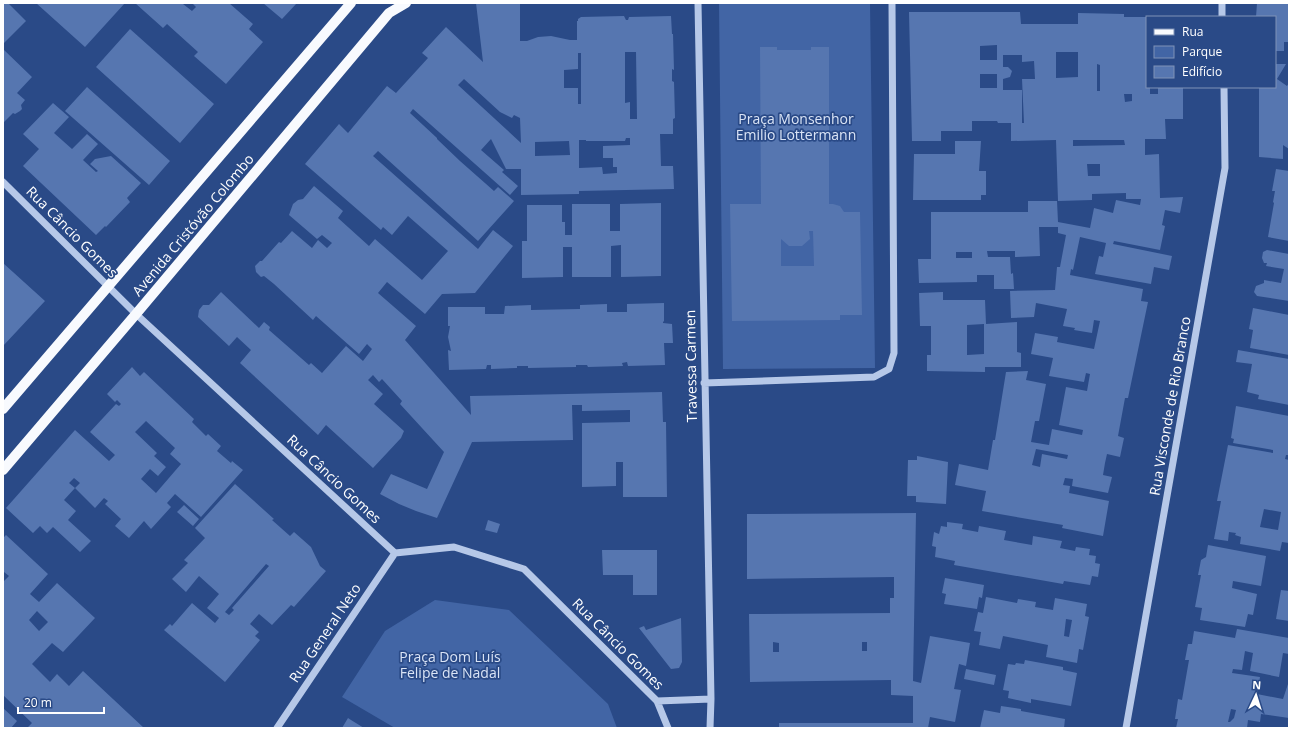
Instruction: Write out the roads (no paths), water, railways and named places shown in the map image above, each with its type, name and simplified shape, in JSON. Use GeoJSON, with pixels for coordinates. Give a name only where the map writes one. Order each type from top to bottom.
{"type":"FeatureCollection","features":[{"type":"Feature","properties":{"kind":"main road","name":"Avenida Cristóvão Colombo"},"geometry":{"type":"LineString","coordinates":[[3,409],[351,3]]}},
{"type":"Feature","properties":{"kind":"main road","name":"Avenida Cristóvão Colombo"},"geometry":{"type":"LineString","coordinates":[[3,470],[389,13],[406,3]]}},
{"type":"Feature","properties":{"kind":"street","name":"Travessa Carmen"},"geometry":{"type":"LineString","coordinates":[[698,3],[711,699],[710,728]]}},
{"type":"Feature","properties":{"kind":"street"},"geometry":{"type":"LineString","coordinates":[[704,382],[874,377],[889,369],[894,353],[892,3]]}},
{"type":"Feature","properties":{"kind":"street"},"geometry":{"type":"LineString","coordinates":[[1222,3],[1222,16]]}},
{"type":"Feature","properties":{"kind":"street","name":"Rua Visconde de Rio Branco"},"geometry":{"type":"LineString","coordinates":[[1126,728],[1225,168],[1224,88]]}},
{"type":"Feature","properties":{"kind":"street","name":"Rua Câncio Gomes"},"geometry":{"type":"LineString","coordinates":[[3,182],[136,314],[395,553],[454,547],[524,569],[657,701],[668,728]]}},
{"type":"Feature","properties":{"kind":"street","name":"Rua General Neto"},"geometry":{"type":"LineString","coordinates":[[277,728],[395,553]]}},
{"type":"Feature","properties":{"kind":"street"},"geometry":{"type":"LineString","coordinates":[[657,701],[711,699]]}},
{"type":"Feature","properties":{"kind":"park label","name":"Praça Monsenhor Emilio Lottermann"},"geometry":{"type":"Point","coordinates":[796,128]}},
{"type":"Feature","properties":{"kind":"park label","name":"Praça Dom Luís Felipe de Nadal"},"geometry":{"type":"Point","coordinates":[450,666]}}]}
